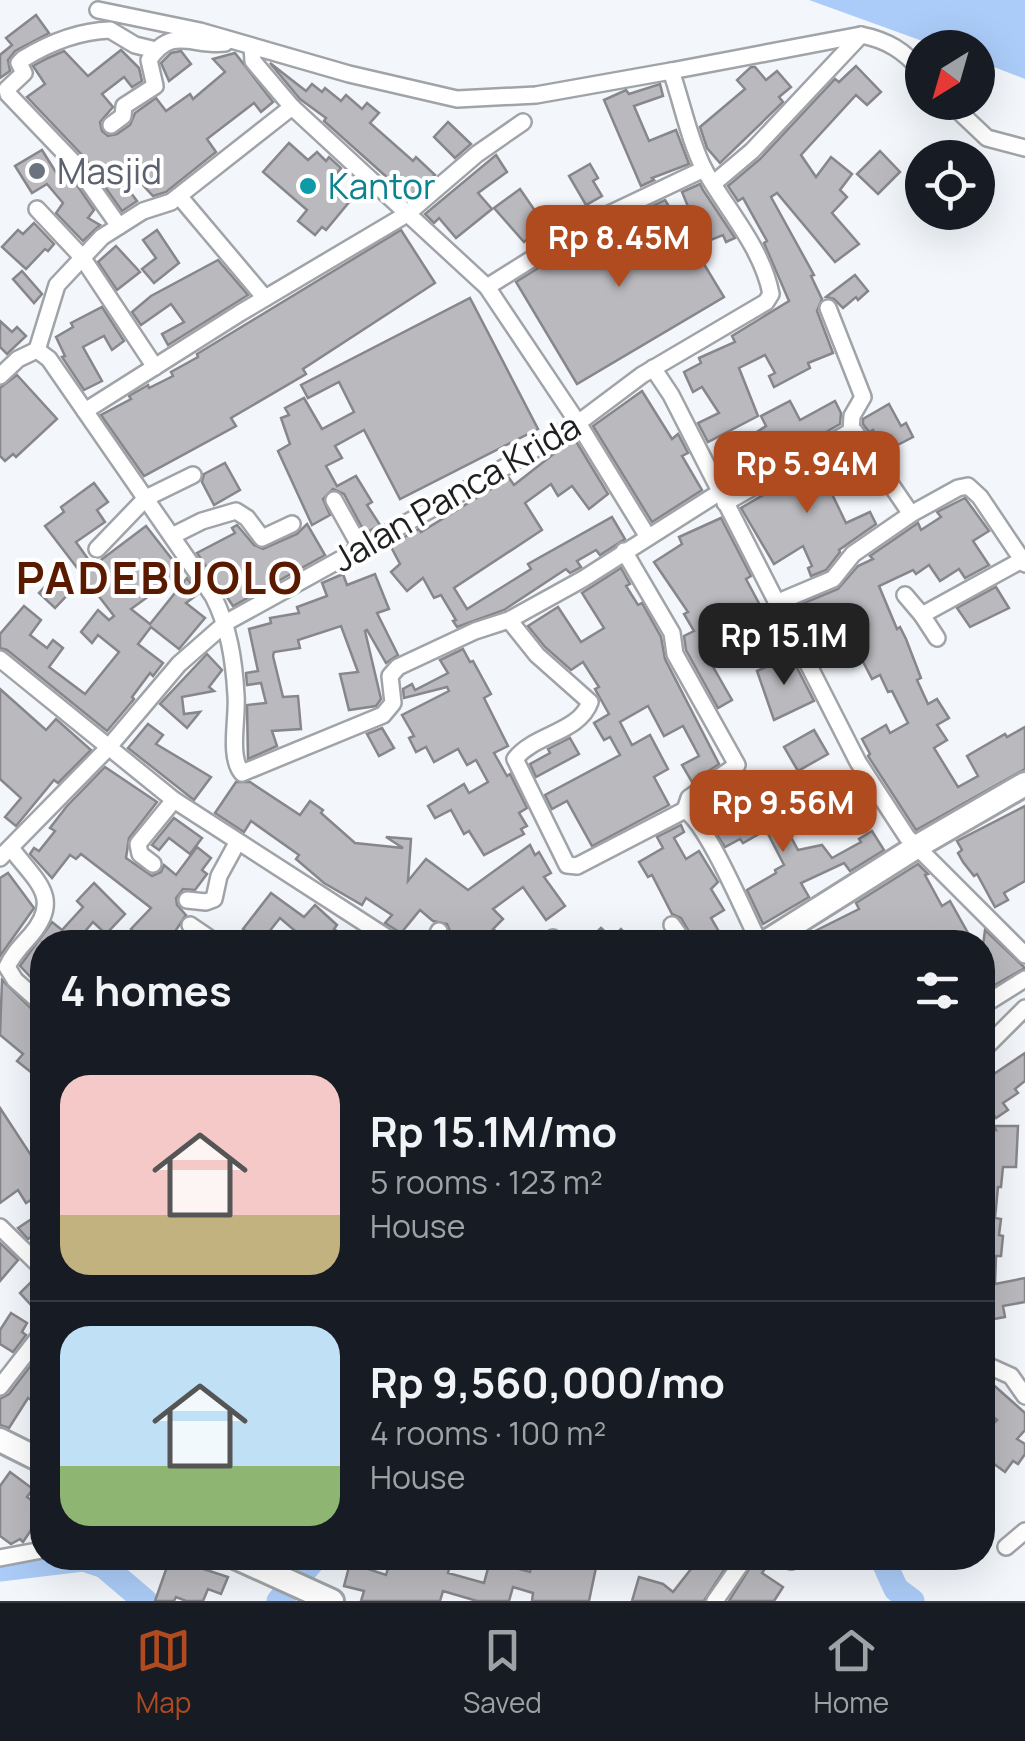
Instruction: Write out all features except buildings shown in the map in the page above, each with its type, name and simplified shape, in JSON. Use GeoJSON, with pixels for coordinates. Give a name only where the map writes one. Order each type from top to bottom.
{"type":"FeatureCollection","features":[{"type":"Feature","properties":{"kind":"street"},"geometry":{"type":"LineString","coordinates":[[98,10],[457,99],[536,95],[860,35],[880,38],[905,56]]}},
{"type":"Feature","properties":{"kind":"street"},"geometry":{"type":"LineString","coordinates":[[120,226],[76,165],[8,94],[7,88],[24,74],[20,63],[23,58],[76,36],[110,30],[156,50]]}},
{"type":"Feature","properties":{"kind":"street"},"geometry":{"type":"LineString","coordinates":[[671,71],[704,169],[714,182],[752,151],[860,35]]}},
{"type":"Feature","properties":{"kind":"street"},"geometry":{"type":"LineString","coordinates":[[111,126],[123,116],[128,103],[154,86],[149,60],[156,50],[182,38],[211,44],[234,41]]}},
{"type":"Feature","properties":{"kind":"street"},"geometry":{"type":"LineString","coordinates":[[252,48],[253,62],[292,107],[487,287],[648,537]]}},
{"type":"Feature","properties":{"kind":"street"},"geometry":{"type":"LineString","coordinates":[[0,376],[18,359],[37,350],[57,285],[102,237],[179,196],[292,107]]}},
{"type":"Feature","properties":{"kind":"street"},"geometry":{"type":"LineString","coordinates":[[965,120],[987,138],[1025,148]]}},
{"type":"Feature","properties":{"kind":"street"},"geometry":{"type":"LineString","coordinates":[[85,411],[407,214],[476,154],[523,122]]}},
{"type":"Feature","properties":{"kind":"street"},"geometry":{"type":"LineString","coordinates":[[487,287],[586,225],[704,169]]}},
{"type":"Feature","properties":{"kind":"street","name":"Jalan Panca Krida"},"geometry":{"type":"LineString","coordinates":[[5,853],[108,749],[179,664],[227,622],[475,486],[578,423],[653,368],[766,302],[771,294],[765,272],[714,182]]}},
{"type":"Feature","properties":{"kind":"street"},"geometry":{"type":"LineString","coordinates":[[179,196],[265,298]]}},
{"type":"Feature","properties":{"kind":"street"},"geometry":{"type":"LineString","coordinates":[[36,209],[82,257],[155,367]]}},
{"type":"Feature","properties":{"kind":"street"},"geometry":{"type":"LineString","coordinates":[[828,308],[864,397],[852,416],[852,432]]}},
{"type":"Feature","properties":{"kind":"street"},"geometry":{"type":"LineString","coordinates":[[37,350],[49,360],[146,498],[227,622],[236,696],[236,763],[238,772],[245,774],[383,714],[393,703],[390,676],[398,667],[475,631],[509,620],[648,537],[852,432],[859,434],[911,514]]}},
{"type":"Feature","properties":{"kind":"street"},"geometry":{"type":"LineString","coordinates":[[653,368],[671,395],[858,762],[898,826],[1025,954]]}},
{"type":"Feature","properties":{"kind":"street"},"geometry":{"type":"LineString","coordinates":[[97,549],[146,498],[194,474]]}},
{"type":"Feature","properties":{"kind":"street"},"geometry":{"type":"LineString","coordinates":[[776,603],[833,580],[853,554],[911,514],[968,486],[980,497],[1024,562],[922,615]]}},
{"type":"Feature","properties":{"kind":"street"},"geometry":{"type":"LineString","coordinates":[[334,500],[362,548]]}},
{"type":"Feature","properties":{"kind":"street"},"geometry":{"type":"LineString","coordinates":[[172,536],[202,521],[236,512],[247,518],[262,538],[292,524]]}},
{"type":"Feature","properties":{"kind":"street"},"geometry":{"type":"LineString","coordinates":[[509,620],[545,662],[590,702],[582,716],[523,750],[515,760],[568,866],[577,866],[686,810],[692,796],[737,765],[675,654],[672,632],[624,552]]}},
{"type":"Feature","properties":{"kind":"street"},"geometry":{"type":"LineString","coordinates":[[905,595],[937,638]]}},
{"type":"Feature","properties":{"kind":"street"},"geometry":{"type":"LineString","coordinates":[[1,661],[174,800],[375,930]]}},
{"type":"Feature","properties":{"kind":"street"},"geometry":{"type":"LineString","coordinates":[[782,930],[1025,784]]}},
{"type":"Feature","properties":{"kind":"street"},"geometry":{"type":"LineString","coordinates":[[153,864],[140,854],[138,844],[174,800]]}},
{"type":"Feature","properties":{"kind":"street"},"geometry":{"type":"LineString","coordinates":[[686,810],[712,848],[756,930]]}},
{"type":"Feature","properties":{"kind":"street"},"geometry":{"type":"LineString","coordinates":[[187,900],[214,899],[219,876],[237,843]]}},
{"type":"Feature","properties":{"kind":"street"},"geometry":{"type":"LineString","coordinates":[[5,853],[41,889],[48,908],[36,930]]}},
{"type":"Feature","properties":{"kind":"street"},"geometry":{"type":"LineString","coordinates":[[672,924],[676,930]]}},
{"type":"Feature","properties":{"kind":"street"},"geometry":{"type":"LineString","coordinates":[[190,925],[197,930]]}},
{"type":"Feature","properties":{"kind":"street"},"geometry":{"type":"LineString","coordinates":[[30,938],[8,967],[30,993]]}},
{"type":"Feature","properties":{"kind":"street"},"geometry":{"type":"LineString","coordinates":[[995,998],[1025,980]]}},
{"type":"Feature","properties":{"kind":"street"},"geometry":{"type":"LineString","coordinates":[[995,1039],[1025,1008]]}},
{"type":"Feature","properties":{"kind":"street"},"geometry":{"type":"LineString","coordinates":[[0,1227],[30,1256]]}},
{"type":"Feature","properties":{"kind":"street"},"geometry":{"type":"LineString","coordinates":[[0,1387],[30,1348]]}},
{"type":"Feature","properties":{"kind":"street"},"geometry":{"type":"LineString","coordinates":[[1018,1376],[1025,1396]]}},
{"type":"Feature","properties":{"kind":"street"},"geometry":{"type":"LineString","coordinates":[[0,1440],[30,1455]]}},
{"type":"Feature","properties":{"kind":"street"},"geometry":{"type":"LineString","coordinates":[[1006,1547],[1025,1530]]}},
{"type":"Feature","properties":{"kind":"street"},"geometry":{"type":"LineString","coordinates":[[0,1558],[30,1552]]}},
{"type":"Feature","properties":{"kind":"street"},"geometry":{"type":"LineString","coordinates":[[263,1570],[325,1599]]}},
{"type":"Feature","properties":{"kind":"street"},"geometry":{"type":"LineString","coordinates":[[715,1601],[737,1570]]}},
{"type":"Feature","properties":{"kind":"water"},"geometry":{"type":"Polygon","coordinates":[[[809,0],[1025,0],[1025,79],[995,68],[995,30],[905,30],[905,35],[809,0]]]}},
{"type":"Feature","properties":{"kind":"waterway"},"geometry":{"type":"LineString","coordinates":[[0,1569],[30,1565]]}},
{"type":"Feature","properties":{"kind":"waterway"},"geometry":{"type":"LineString","coordinates":[[109,1570],[145,1601]]}},
{"type":"Feature","properties":{"kind":"waterway"},"geometry":{"type":"LineString","coordinates":[[279,1601],[305,1570]]}},
{"type":"Feature","properties":{"kind":"waterway"},"geometry":{"type":"LineString","coordinates":[[887,1570],[896,1589],[912,1601]]}},
{"type":"Feature","properties":{"kind":"place","name":"Masjid"},"geometry":{"type":"Point","coordinates":[37,171]}},
{"type":"Feature","properties":{"kind":"place","name":"Kantor"},"geometry":{"type":"Point","coordinates":[308,186]}},
{"type":"Feature","properties":{"kind":"district","name":"PADEBUOLO"},"geometry":{"type":"Point","coordinates":[160,577]}}]}
